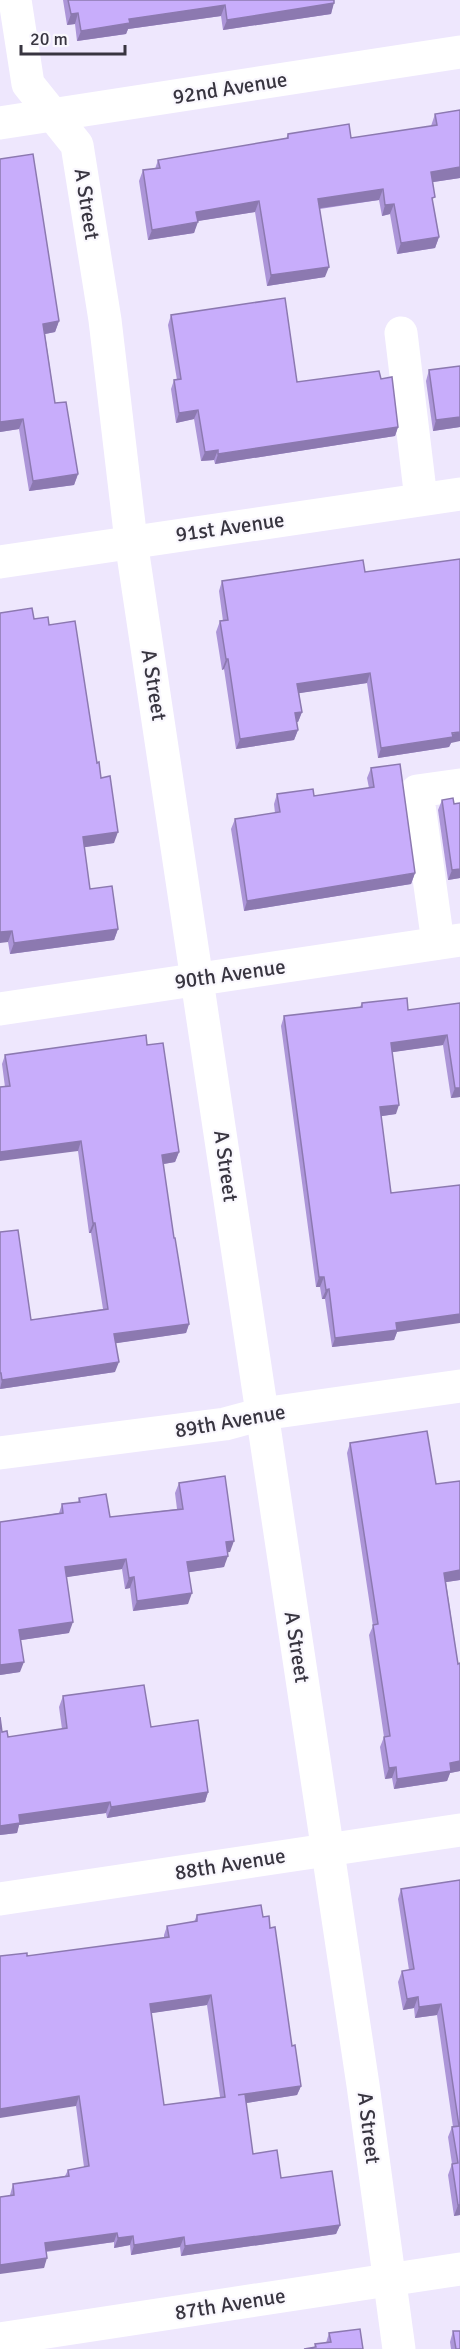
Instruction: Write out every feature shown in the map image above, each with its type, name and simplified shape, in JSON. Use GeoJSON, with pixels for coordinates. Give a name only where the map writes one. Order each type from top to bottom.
{"type":"FeatureCollection","features":[{"type":"Feature","properties":{"kind":"street","name":"A Street"},"geometry":{"type":"LineString","coordinates":[[15,0],[28,84],[77,145],[105,320],[131,542],[363,2085],[399,2349]]}},
{"type":"Feature","properties":{"kind":"street","name":"92nd Avenue"},"geometry":{"type":"LineString","coordinates":[[0,123],[460,52]]}},
{"type":"Feature","properties":{"kind":"street"},"geometry":{"type":"LineString","coordinates":[[401,333],[421,499]]}},
{"type":"Feature","properties":{"kind":"street","name":"91st Avenue"},"geometry":{"type":"LineString","coordinates":[[0,562],[460,494]]}},
{"type":"Feature","properties":{"kind":"street"},"geometry":{"type":"LineString","coordinates":[[449,941],[417,791],[460,785]]}},
{"type":"Feature","properties":{"kind":"street","name":"90th Avenue"},"geometry":{"type":"LineString","coordinates":[[0,1009],[449,941]]}},
{"type":"Feature","properties":{"kind":"street","name":"89th Avenue"},"geometry":{"type":"LineString","coordinates":[[0,1454],[225,1424],[262,1414],[460,1386]]}},
{"type":"Feature","properties":{"kind":"street","name":"88th Avenue"},"geometry":{"type":"LineString","coordinates":[[0,1899],[460,1830]]}},
{"type":"Feature","properties":{"kind":"street","name":"87th Avenue"},"geometry":{"type":"LineString","coordinates":[[0,2339],[460,2269]]}},
{"type":"Feature","properties":{"kind":"building"},"geometry":{"type":"Polygon","coordinates":[[[68,0],[334,0],[334,3],[227,20],[225,5],[129,19],[130,23],[81,31],[78,13],[71,14],[68,0]]]}},
{"type":"Feature","properties":{"kind":"building"},"geometry":{"type":"Polygon","coordinates":[[[460,110],[460,167],[431,172],[435,197],[432,198],[439,237],[401,243],[394,204],[385,205],[383,189],[318,199],[329,267],[271,275],[259,201],[196,212],[198,222],[152,230],[143,170],[160,168],[158,160],[288,138],[288,134],[349,124],[351,138],[437,125],[435,114],[460,110]]]}},
{"type":"Feature","properties":{"kind":"building"},"geometry":{"type":"Polygon","coordinates":[[[33,154],[59,321],[43,324],[55,403],[66,402],[78,474],[33,481],[23,419],[0,422],[0,159],[33,154]]]}},
{"type":"Feature","properties":{"kind":"building"},"geometry":{"type":"Polygon","coordinates":[[[285,298],[297,382],[379,371],[381,379],[392,377],[398,427],[218,454],[218,450],[205,452],[198,410],[179,413],[174,380],[181,379],[171,315],[285,298]]]}},
{"type":"Feature","properties":{"kind":"building"},"geometry":{"type":"Polygon","coordinates":[[[460,366],[460,417],[436,420],[429,370],[460,366]]]}},
{"type":"Feature","properties":{"kind":"building"},"geometry":{"type":"Polygon","coordinates":[[[460,559],[460,732],[452,733],[453,737],[381,748],[370,673],[297,684],[302,712],[295,713],[298,730],[240,739],[220,621],[228,620],[222,581],[363,560],[365,572],[460,559]]]}},
{"type":"Feature","properties":{"kind":"building"},"geometry":{"type":"Polygon","coordinates":[[[32,608],[34,619],[48,617],[49,625],[75,621],[97,763],[99,762],[101,778],[110,776],[118,832],[83,837],[90,889],[112,886],[118,929],[14,943],[12,931],[0,932],[0,613],[32,608]]]}},
{"type":"Feature","properties":{"kind":"building"},"geometry":{"type":"Polygon","coordinates":[[[400,764],[415,873],[247,901],[235,819],[280,812],[277,794],[313,789],[314,796],[374,787],[371,768],[400,764]]]}},
{"type":"Feature","properties":{"kind":"building"},"geometry":{"type":"Polygon","coordinates":[[[453,798],[454,804],[460,803],[460,869],[452,870],[442,800],[453,798]]]}},
{"type":"Feature","properties":{"kind":"building"},"geometry":{"type":"Polygon","coordinates":[[[407,998],[408,1010],[460,1003],[460,1088],[455,1088],[447,1035],[391,1043],[399,1105],[380,1107],[391,1193],[460,1185],[460,1314],[396,1323],[397,1330],[335,1338],[329,1289],[326,1290],[324,1277],[319,1277],[284,1016],[362,1007],[362,1003],[407,998]]]}},
{"type":"Feature","properties":{"kind":"building"},"geometry":{"type":"Polygon","coordinates":[[[146,1035],[147,1045],[163,1043],[179,1152],[162,1155],[189,1324],[114,1334],[119,1362],[2,1380],[0,1373],[0,1232],[18,1230],[31,1320],[108,1309],[81,1141],[0,1152],[0,1087],[10,1086],[5,1055],[146,1035]]]}},
{"type":"Feature","properties":{"kind":"building"},"geometry":{"type":"Polygon","coordinates":[[[427,1431],[436,1484],[460,1481],[460,1570],[444,1573],[458,1664],[460,1663],[460,1761],[450,1763],[451,1771],[397,1779],[396,1767],[389,1768],[384,1737],[390,1736],[373,1625],[378,1624],[350,1443],[427,1431]]]}},
{"type":"Feature","properties":{"kind":"building"},"geometry":{"type":"Polygon","coordinates":[[[225,1476],[234,1541],[226,1542],[228,1556],[187,1562],[192,1593],[137,1601],[134,1577],[129,1578],[126,1559],[65,1567],[73,1622],[19,1630],[24,1662],[0,1665],[0,1522],[63,1513],[62,1504],[80,1502],[79,1498],[106,1494],[110,1517],[183,1509],[179,1483],[225,1476]]]}},
{"type":"Feature","properties":{"kind":"building"},"geometry":{"type":"Polygon","coordinates":[[[144,1685],[151,1727],[198,1720],[208,1792],[111,1807],[110,1802],[19,1815],[20,1823],[0,1826],[0,1717],[2,1732],[7,1731],[8,1737],[67,1728],[63,1696],[144,1685]]]}},
{"type":"Feature","properties":{"kind":"building"},"geometry":{"type":"Polygon","coordinates":[[[460,1880],[460,2205],[458,2205],[452,2164],[458,2163],[452,2127],[459,2126],[441,2004],[419,2007],[418,1997],[407,1999],[402,1971],[414,1969],[401,1889],[460,1880]]]}},
{"type":"Feature","properties":{"kind":"building"},"geometry":{"type":"Polygon","coordinates":[[[261,1905],[263,1917],[269,1916],[270,1928],[275,1927],[292,2046],[295,2045],[301,2086],[245,2094],[253,2154],[277,2150],[281,2178],[332,2171],[340,2225],[185,2246],[184,2237],[134,2245],[133,2236],[118,2238],[117,2233],[45,2243],[47,2258],[0,2265],[0,2197],[14,2195],[13,2184],[69,2176],[68,2170],[89,2166],[79,2096],[0,2109],[0,1956],[27,1953],[27,1956],[169,1937],[167,1926],[197,1921],[197,1915],[261,1905]],[[211,1995],[150,2004],[164,2105],[225,2097],[211,1995]]]}},
{"type":"Feature","properties":{"kind":"building"},"geometry":{"type":"Polygon","coordinates":[[[360,2329],[363,2349],[304,2349],[316,2347],[315,2344],[331,2342],[329,2333],[360,2329]]]}},
{"type":"Feature","properties":{"kind":"building"},"geometry":{"type":"Polygon","coordinates":[[[453,2331],[460,2331],[460,2349],[456,2349],[453,2331]]]}}]}
